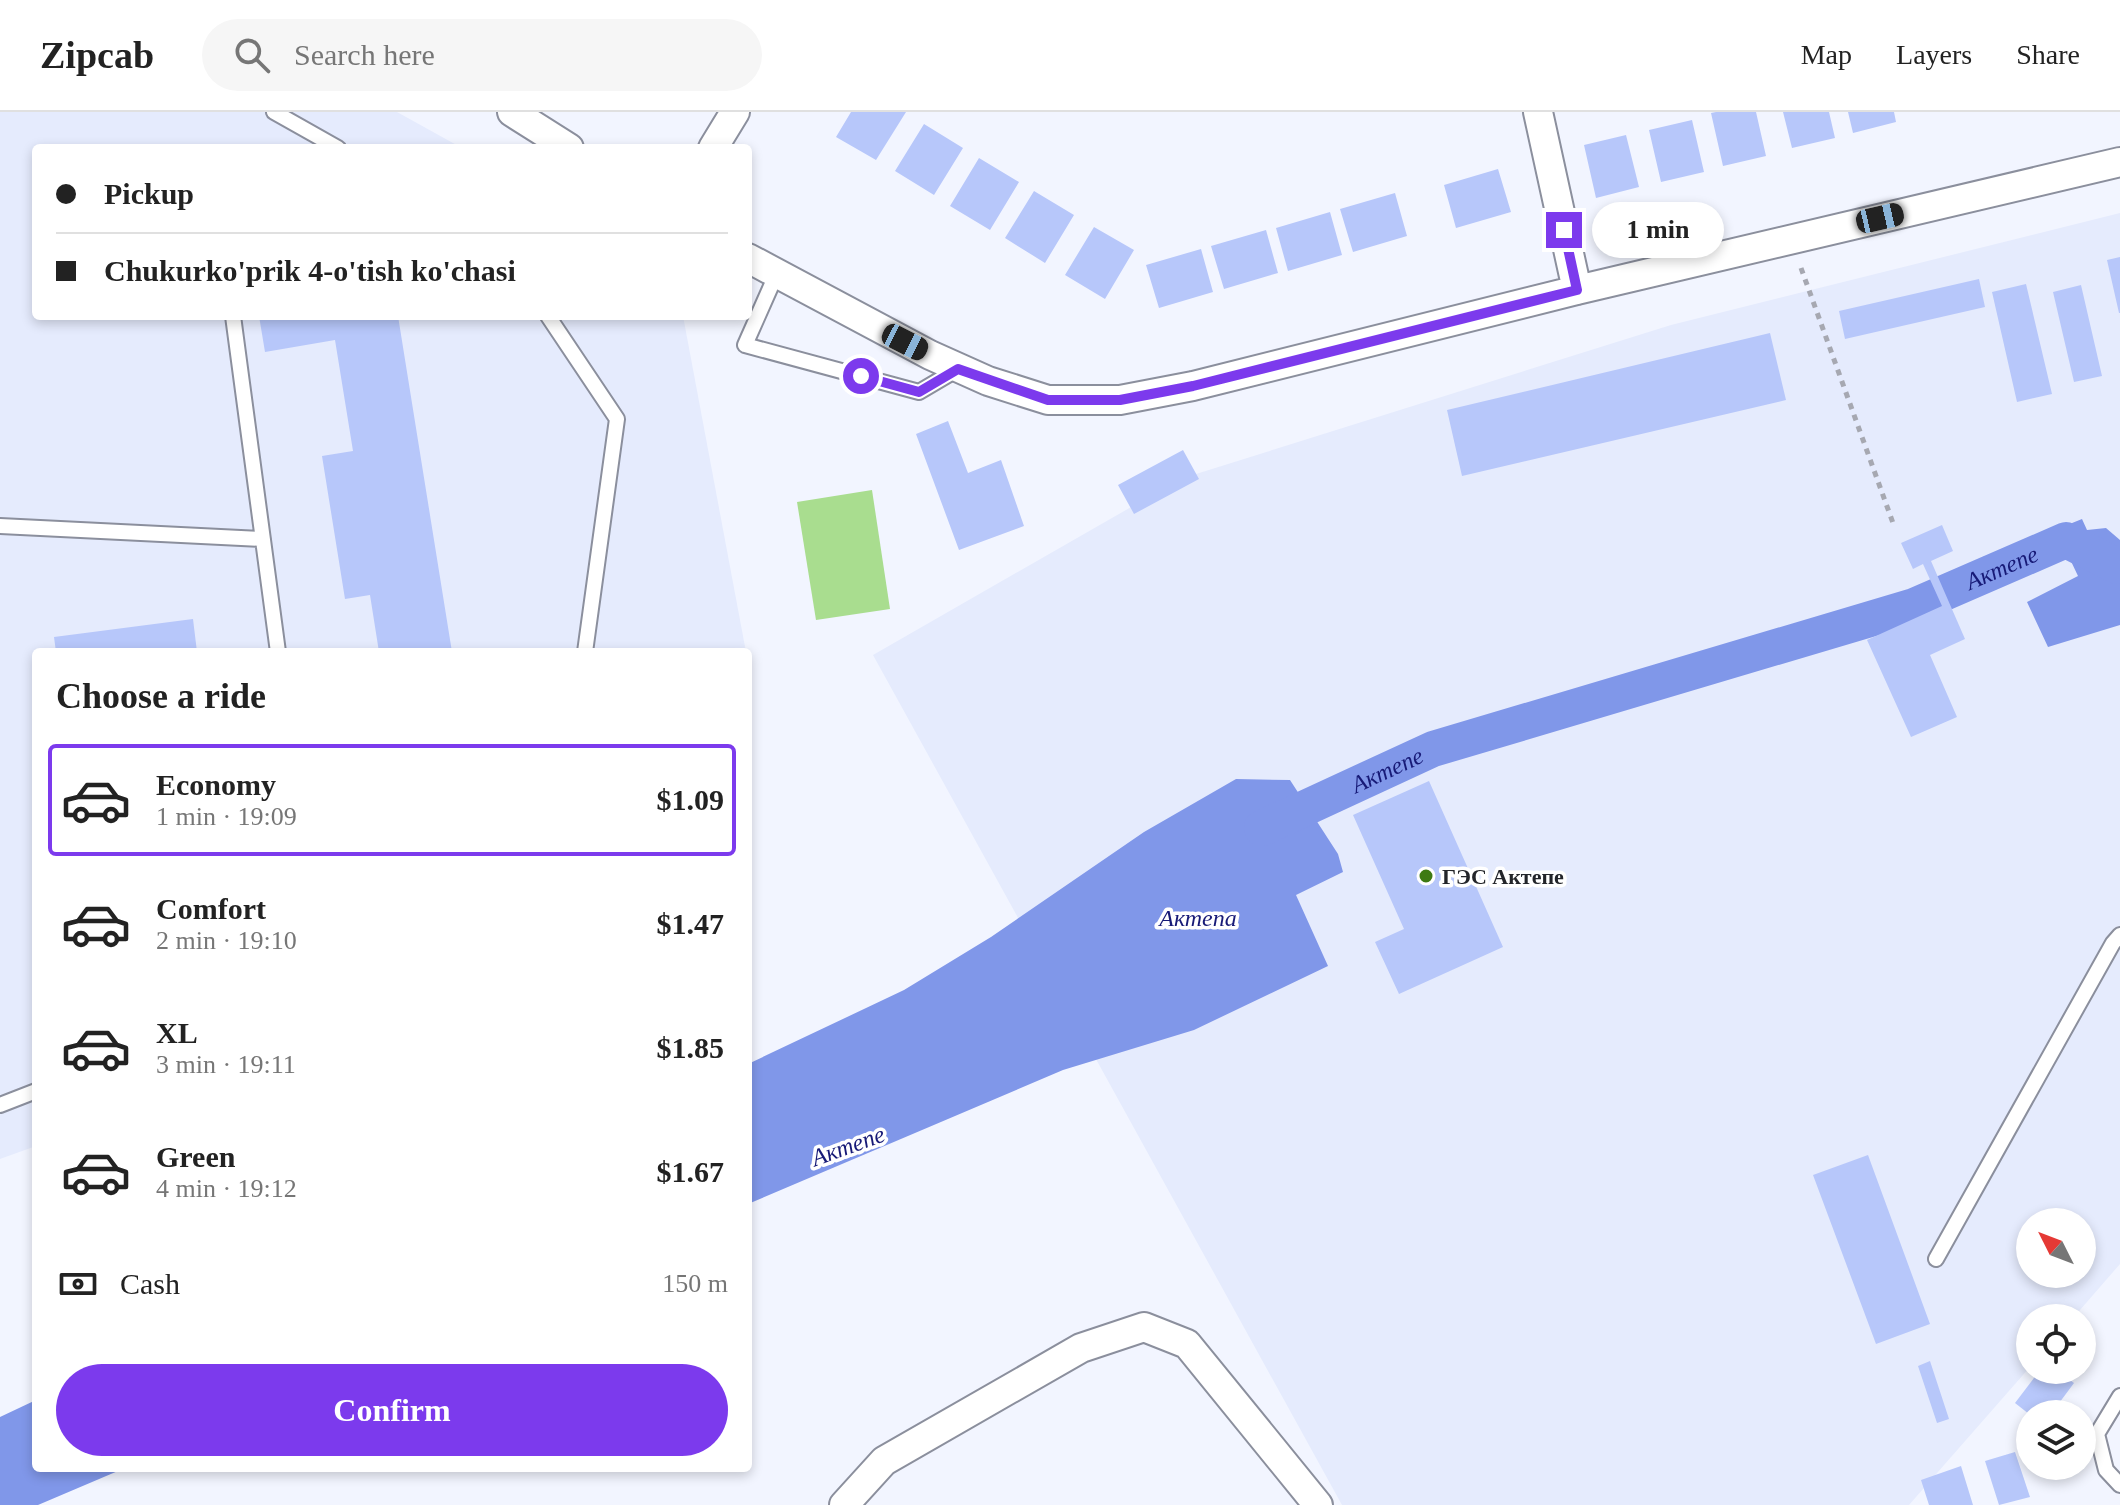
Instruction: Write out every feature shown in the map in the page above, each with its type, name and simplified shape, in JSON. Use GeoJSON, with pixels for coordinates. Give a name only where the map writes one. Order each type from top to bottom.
{"type":"FeatureCollection","features":[{"type":"Feature","properties":{"kind":"street"},"geometry":{"type":"LineString","coordinates":[[512,112],[563,144]]}},
{"type":"Feature","properties":{"kind":"street"},"geometry":{"type":"LineString","coordinates":[[715,144],[735,112]]}},
{"type":"Feature","properties":{"kind":"street"},"geometry":{"type":"LineString","coordinates":[[1538,112],[1577,290]]}},
{"type":"Feature","properties":{"kind":"street"},"geometry":{"type":"LineString","coordinates":[[752,260],[958,369],[1048,400],[1120,400],[1193,386],[1790,238],[2120,162]]}},
{"type":"Feature","properties":{"kind":"street"},"geometry":{"type":"LineString","coordinates":[[844,1505],[884,1461],[1081,1348],[1144,1327],[1187,1344],[1318,1505]]}},
{"type":"Feature","properties":{"kind":"lane"},"geometry":{"type":"LineString","coordinates":[[274,112],[331,144]]}},
{"type":"Feature","properties":{"kind":"lane"},"geometry":{"type":"LineString","coordinates":[[776,275],[745,345],[919,392],[958,369]]}},
{"type":"Feature","properties":{"kind":"lane"},"geometry":{"type":"LineString","coordinates":[[234,320],[277,648]]}},
{"type":"Feature","properties":{"kind":"lane"},"geometry":{"type":"LineString","coordinates":[[551,320],[617,419],[586,648]]}},
{"type":"Feature","properties":{"kind":"lane"},"geometry":{"type":"LineString","coordinates":[[0,526],[263,539]]}},
{"type":"Feature","properties":{"kind":"lane"},"geometry":{"type":"LineString","coordinates":[[1936,1259],[2120,935]]}},
{"type":"Feature","properties":{"kind":"lane"},"geometry":{"type":"LineString","coordinates":[[0,1105],[32,1093]]}},
{"type":"Feature","properties":{"kind":"lane"},"geometry":{"type":"LineString","coordinates":[[2120,1396],[2097,1434],[2106,1470],[2120,1485]]}},
{"type":"Feature","properties":{"kind":"path"},"geometry":{"type":"LineString","coordinates":[[1790,238],[1893,523]]}},
{"type":"Feature","properties":{"kind":"shaded area"},"geometry":{"type":"Polygon","coordinates":[[[0,112],[397,112],[455,144],[32,144],[32,320],[684,320],[745,648],[32,648],[32,1147],[0,1159],[0,112]]]}},
{"type":"Feature","properties":{"kind":"shaded area"},"geometry":{"type":"Polygon","coordinates":[[[2120,213],[2120,1264],[2085,1304],[2016,1304],[2016,1383],[1909,1505],[1342,1505],[873,655],[1180,479],[1671,325],[2120,213]]]}},
{"type":"Feature","properties":{"kind":"green space"},"geometry":{"type":"Polygon","coordinates":[[[872,490],[890,609],[816,620],[797,502],[872,490]]]}},
{"type":"Feature","properties":{"kind":"water"},"geometry":{"type":"Polygon","coordinates":[[[2082,519],[2087,530],[2106,528],[2120,540],[2120,625],[2048,647],[2027,602],[2078,576],[2069,557],[2046,566],[2035,538],[2082,519]]]}},
{"type":"Feature","properties":{"kind":"water","name":"Актепа"},"geometry":{"type":"Polygon","coordinates":[[[1236,779],[1290,780],[1338,854],[1343,872],[1296,895],[1328,966],[1194,1030],[1063,1070],[752,1202],[752,1062],[904,990],[991,937],[1144,832],[1236,779]]]}},
{"type":"Feature","properties":{"kind":"water"},"geometry":{"type":"Polygon","coordinates":[[[32,1402],[32,1472],[116,1472],[38,1505],[0,1505],[0,1417],[32,1402]]]}},
{"type":"Feature","properties":{"kind":"building"},"geometry":{"type":"Polygon","coordinates":[[[851,112],[906,112],[876,160],[836,137],[851,112]]]}},
{"type":"Feature","properties":{"kind":"building"},"geometry":{"type":"Polygon","coordinates":[[[1756,112],[1766,156],[1723,166],[1711,113],[1756,112]]]}},
{"type":"Feature","properties":{"kind":"building"},"geometry":{"type":"Polygon","coordinates":[[[1783,112],[1829,112],[1835,138],[1792,148],[1783,112]]]}},
{"type":"Feature","properties":{"kind":"building"},"geometry":{"type":"Polygon","coordinates":[[[1848,112],[1894,112],[1896,122],[1853,133],[1848,112]]]}},
{"type":"Feature","properties":{"kind":"building"},"geometry":{"type":"Polygon","coordinates":[[[1692,120],[1704,172],[1661,182],[1649,130],[1692,120]]]}},
{"type":"Feature","properties":{"kind":"building"},"geometry":{"type":"Polygon","coordinates":[[[924,124],[963,148],[934,195],[895,171],[924,124]]]}},
{"type":"Feature","properties":{"kind":"building"},"geometry":{"type":"Polygon","coordinates":[[[1626,135],[1639,187],[1596,198],[1584,145],[1626,135]]]}},
{"type":"Feature","properties":{"kind":"building"},"geometry":{"type":"Polygon","coordinates":[[[979,158],[1019,182],[990,230],[950,206],[979,158]]]}},
{"type":"Feature","properties":{"kind":"building"},"geometry":{"type":"Polygon","coordinates":[[[1498,169],[1511,212],[1456,228],[1444,185],[1498,169]]]}},
{"type":"Feature","properties":{"kind":"building"},"geometry":{"type":"Polygon","coordinates":[[[1034,191],[1074,215],[1045,263],[1005,238],[1034,191]]]}},
{"type":"Feature","properties":{"kind":"building"},"geometry":{"type":"Polygon","coordinates":[[[1395,193],[1407,236],[1353,252],[1340,209],[1395,193]]]}},
{"type":"Feature","properties":{"kind":"building"},"geometry":{"type":"Polygon","coordinates":[[[1330,212],[1342,255],[1288,271],[1276,228],[1330,212]]]}},
{"type":"Feature","properties":{"kind":"building"},"geometry":{"type":"Polygon","coordinates":[[[1094,227],[1134,250],[1105,299],[1065,275],[1094,227]]]}},
{"type":"Feature","properties":{"kind":"building"},"geometry":{"type":"Polygon","coordinates":[[[1266,230],[1278,273],[1224,289],[1211,246],[1266,230]]]}},
{"type":"Feature","properties":{"kind":"building"},"geometry":{"type":"Polygon","coordinates":[[[1201,249],[1213,292],[1159,308],[1146,265],[1201,249]]]}},
{"type":"Feature","properties":{"kind":"building"},"geometry":{"type":"Polygon","coordinates":[[[2120,257],[2120,313],[2119,313],[2107,260],[2120,257]]]}},
{"type":"Feature","properties":{"kind":"building"},"geometry":{"type":"Polygon","coordinates":[[[1979,279],[1985,307],[1845,339],[1839,311],[1979,279]]]}},
{"type":"Feature","properties":{"kind":"building"},"geometry":{"type":"Polygon","coordinates":[[[2026,284],[2052,394],[2017,402],[1992,292],[2026,284]]]}},
{"type":"Feature","properties":{"kind":"building"},"geometry":{"type":"Polygon","coordinates":[[[2081,285],[2102,376],[2074,382],[2053,292],[2081,285]]]}},
{"type":"Feature","properties":{"kind":"building"},"geometry":{"type":"Polygon","coordinates":[[[260,320],[399,320],[451,648],[378,648],[370,595],[345,599],[322,456],[353,451],[335,340],[265,352],[260,320]]]}},
{"type":"Feature","properties":{"kind":"building"},"geometry":{"type":"Polygon","coordinates":[[[1770,333],[1786,400],[1462,476],[1447,410],[1770,333]]]}},
{"type":"Feature","properties":{"kind":"building"},"geometry":{"type":"Polygon","coordinates":[[[948,421],[968,473],[1001,460],[1024,526],[959,550],[916,434],[948,421]]]}},
{"type":"Feature","properties":{"kind":"building"},"geometry":{"type":"Polygon","coordinates":[[[1183,450],[1199,479],[1134,514],[1118,485],[1183,450]]]}},
{"type":"Feature","properties":{"kind":"building"},"geometry":{"type":"Polygon","coordinates":[[[1942,525],[1953,551],[1931,561],[1965,639],[1930,655],[1957,717],[1911,737],[1867,640],[1942,606],[1923,564],[1913,569],[1901,543],[1942,525]]]}},
{"type":"Feature","properties":{"kind":"building"},"geometry":{"type":"Polygon","coordinates":[[[193,619],[197,648],[55,648],[54,637],[193,619]]]}},
{"type":"Feature","properties":{"kind":"building","name":"ГЭС Актепe"},"geometry":{"type":"Polygon","coordinates":[[[1429,781],[1503,947],[1399,994],[1375,942],[1404,929],[1353,815],[1429,781]]]}},
{"type":"Feature","properties":{"kind":"building"},"geometry":{"type":"Polygon","coordinates":[[[1868,1155],[1930,1324],[1876,1344],[1813,1175],[1868,1155]]]}},
{"type":"Feature","properties":{"kind":"building"},"geometry":{"type":"Polygon","coordinates":[[[1930,1361],[1949,1419],[1937,1423],[1918,1366],[1930,1361]]]}},
{"type":"Feature","properties":{"kind":"building"},"geometry":{"type":"Polygon","coordinates":[[[2029,1384],[2073,1384],[2061,1400],[2017,1400],[2029,1384]]]}},
{"type":"Feature","properties":{"kind":"building"},"geometry":{"type":"Polygon","coordinates":[[[2015,1452],[2016,1480],[2024,1480],[2030,1497],[1999,1505],[1985,1461],[2015,1452]]]}},
{"type":"Feature","properties":{"kind":"building"},"geometry":{"type":"Polygon","coordinates":[[[1961,1466],[1973,1505],[1929,1505],[1921,1480],[1961,1466]]]}},
{"type":"Feature","properties":{"kind":"waterway","name":"Актепе"},"geometry":{"type":"LineString","coordinates":[[1262,828],[1433,749],[1914,606],[2066,540],[2120,565]]}},
{"type":"Feature","properties":{"kind":"place","name":"ГЭС Актепe"},"geometry":{"type":"Point","coordinates":[1426,876]}},
{"type":"Feature","properties":{"kind":"route"},"geometry":{"type":"LineString","coordinates":[[861,376],[919,392],[958,369],[1048,400],[1120,400],[1193,386],[1577,290],[1564,230]]}}]}
